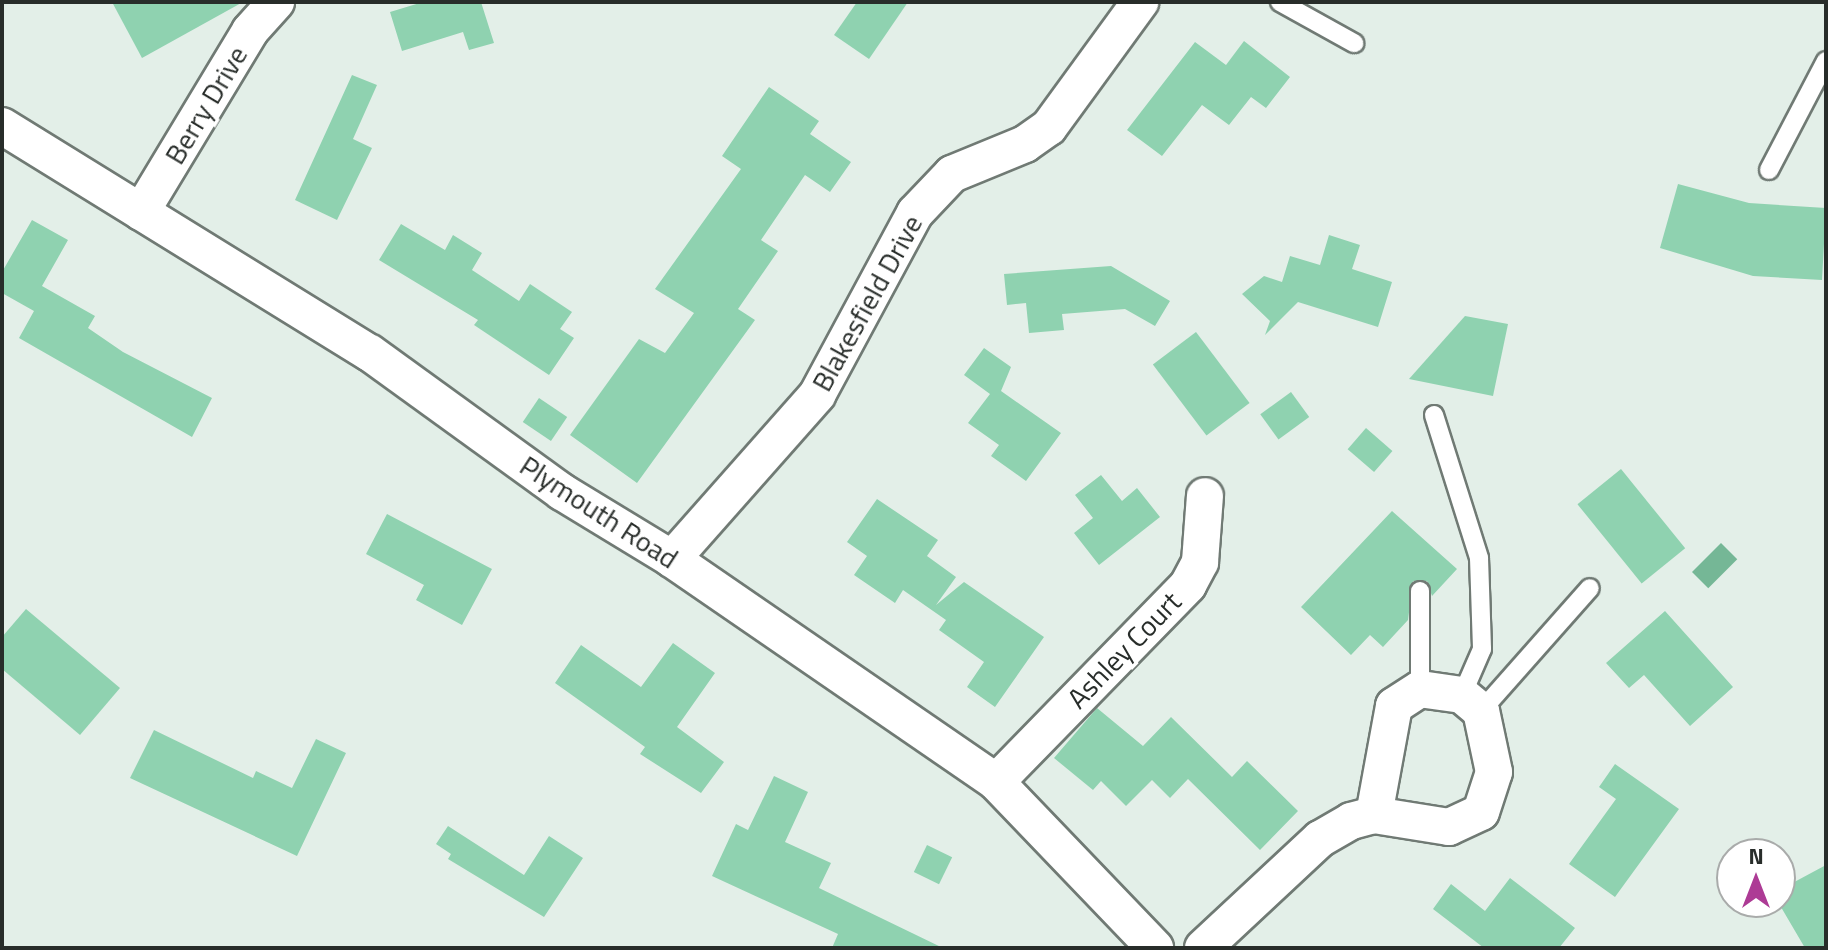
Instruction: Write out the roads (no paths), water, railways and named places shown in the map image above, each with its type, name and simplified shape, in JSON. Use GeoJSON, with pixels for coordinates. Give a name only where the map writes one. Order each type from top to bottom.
{"type":"FeatureCollection","features":[{"type":"Feature","properties":{"kind":"street","name":"Berry Drive"},"geometry":{"type":"LineString","coordinates":[[141,212],[250,31],[276,2]]}},
{"type":"Feature","properties":{"kind":"street","name":"Blakesfield Drive"},"geometry":{"type":"LineString","coordinates":[[672,559],[817,395],[915,213],[952,174],[1025,144],[1049,127],[1140,2]]}},
{"type":"Feature","properties":{"kind":"street","name":"Plymouth Road"},"geometry":{"type":"LineString","coordinates":[[2,126],[370,353],[562,492],[672,559],[996,782],[1155,948]]}},
{"type":"Feature","properties":{"kind":"street","name":"Ashley Court"},"geometry":{"type":"LineString","coordinates":[[996,782],[1188,585],[1200,562],[1205,496]]}},
{"type":"Feature","properties":{"kind":"street"},"geometry":{"type":"LineString","coordinates":[[1203,948],[1320,839],[1374,815],[1449,827],[1481,812],[1494,772],[1472,703],[1420,689],[1394,706],[1374,815]]}},
{"type":"Feature","properties":{"kind":"lane"},"geometry":{"type":"LineString","coordinates":[[1280,2],[1354,43]]}},
{"type":"Feature","properties":{"kind":"lane"},"geometry":{"type":"LineString","coordinates":[[1769,170],[1826,61]]}},
{"type":"Feature","properties":{"kind":"lane"},"geometry":{"type":"LineString","coordinates":[[1434,415],[1479,558],[1482,649],[1472,703]]}},
{"type":"Feature","properties":{"kind":"lane"},"geometry":{"type":"LineString","coordinates":[[1472,703],[1590,588]]}},
{"type":"Feature","properties":{"kind":"lane"},"geometry":{"type":"LineString","coordinates":[[1420,591],[1420,689]]}}]}
